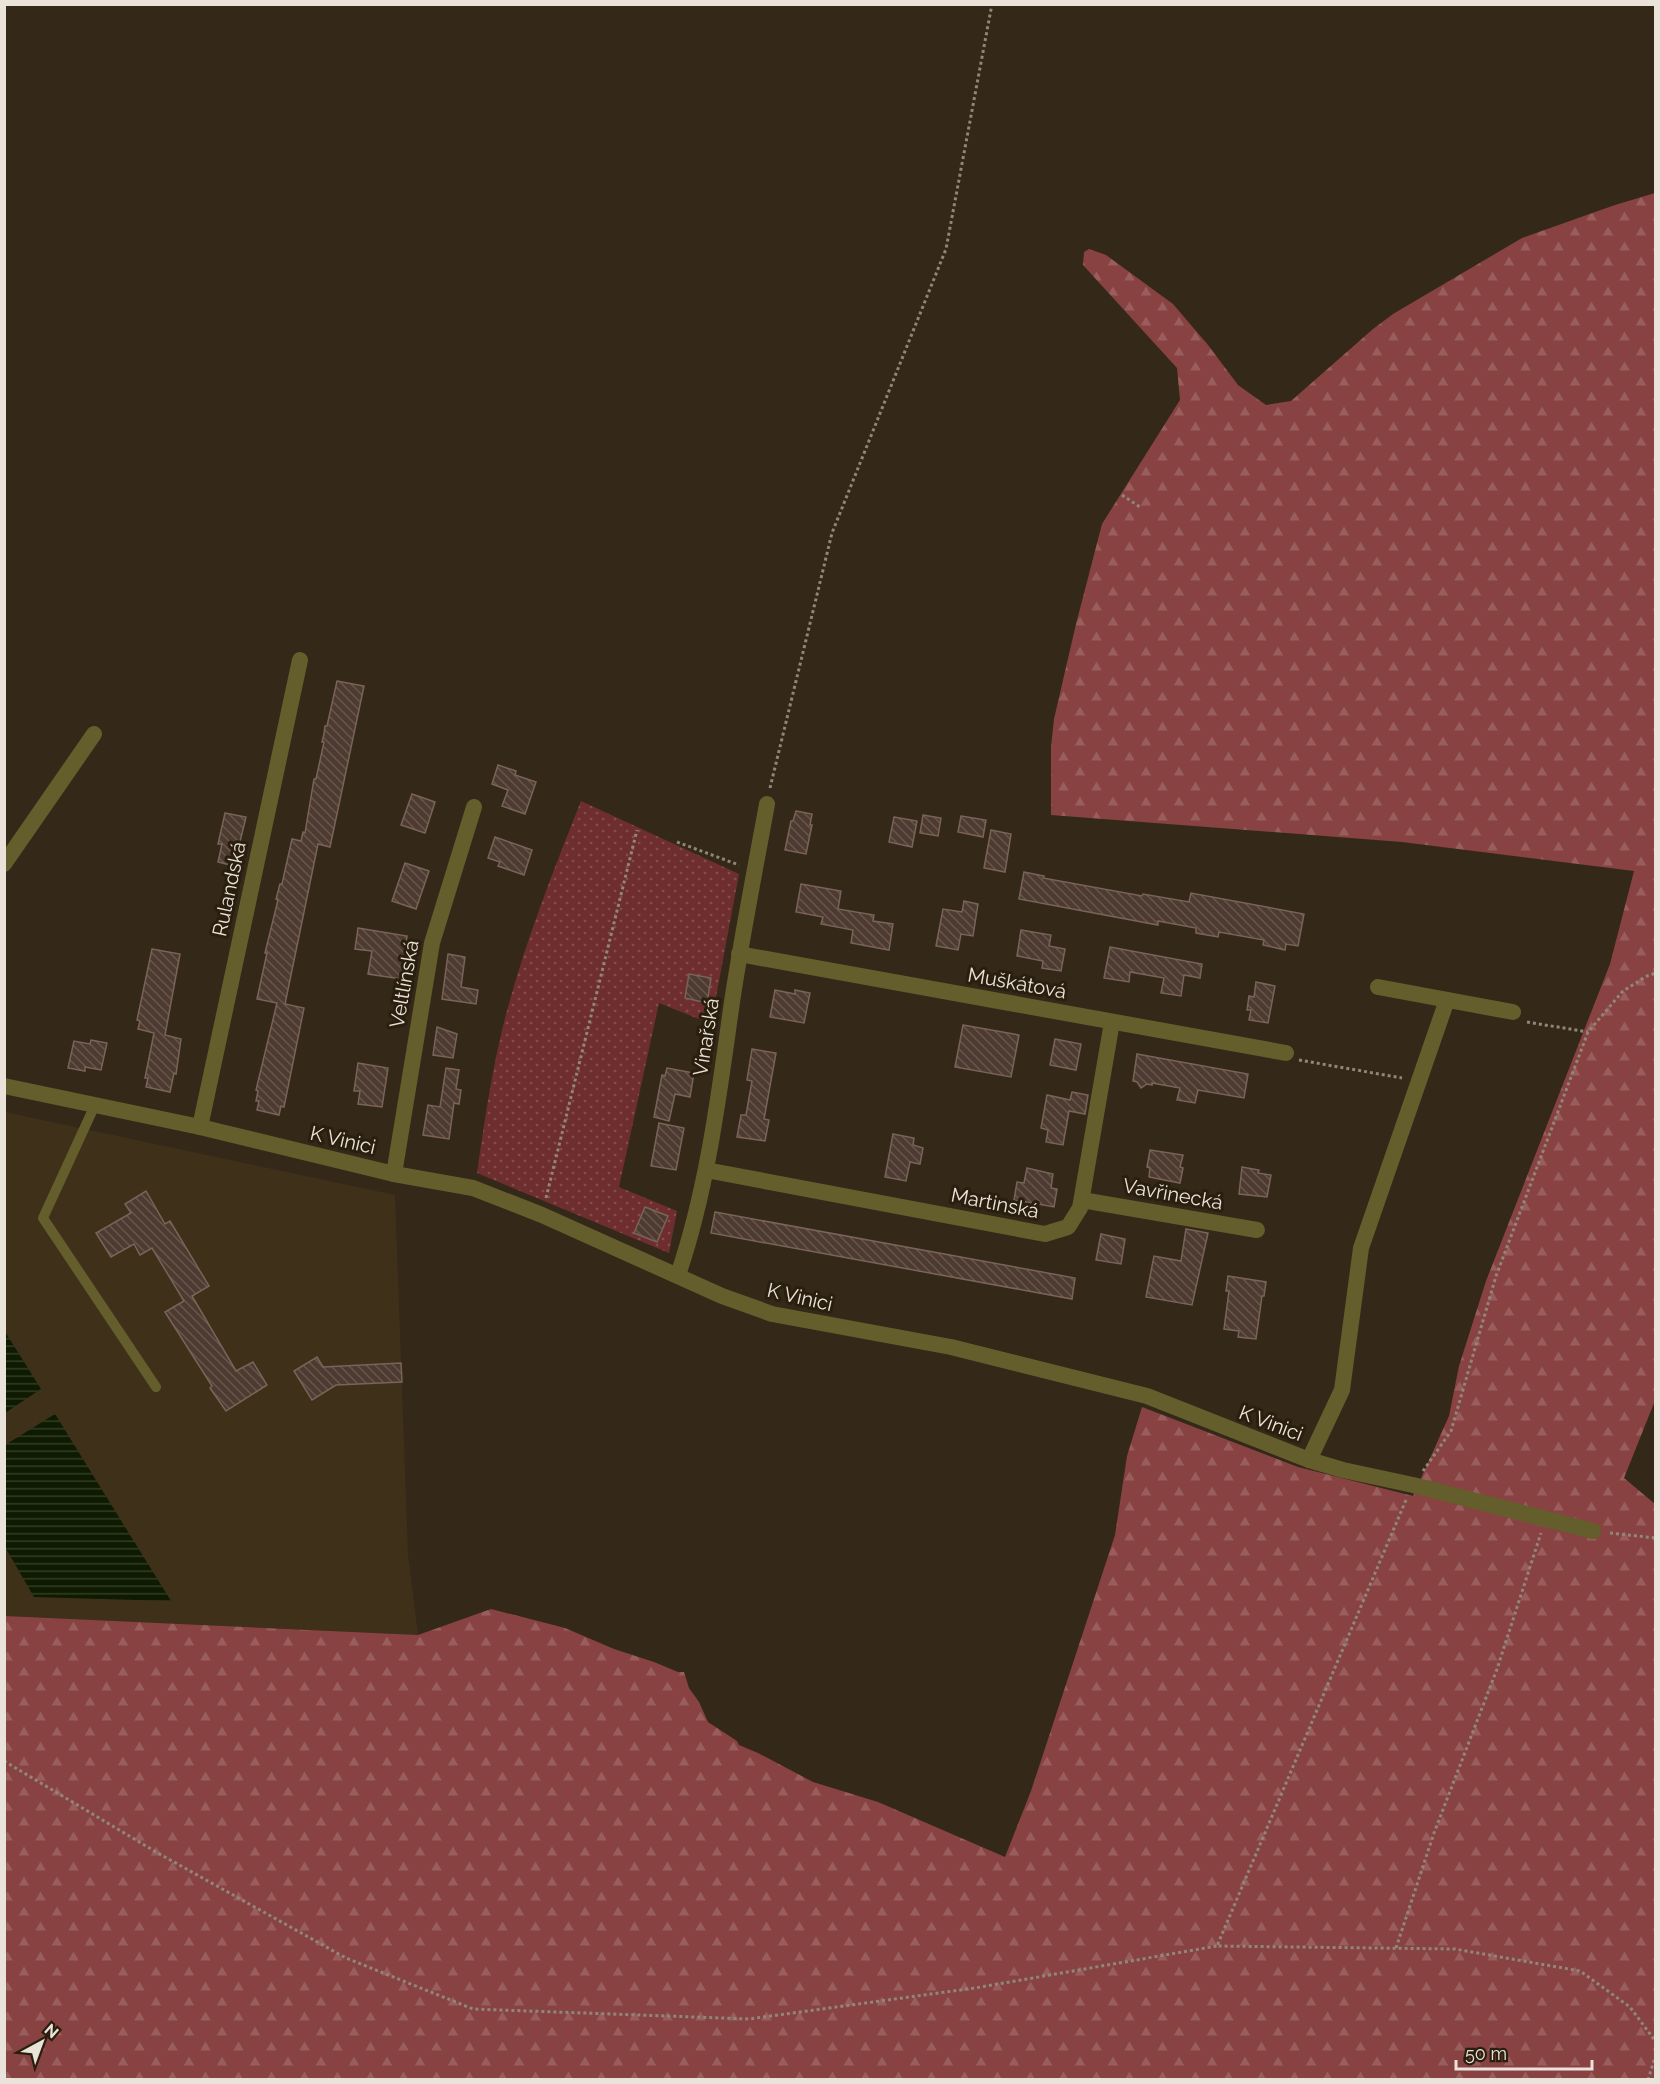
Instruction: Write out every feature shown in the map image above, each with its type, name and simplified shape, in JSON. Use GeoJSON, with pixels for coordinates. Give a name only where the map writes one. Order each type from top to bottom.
{"type":"FeatureCollection","features":[{"type":"Feature","properties":{"kind":"street","name":"Rulandská"},"geometry":{"type":"LineString","coordinates":[[200,1127],[300,660]]}},
{"type":"Feature","properties":{"kind":"street"},"geometry":{"type":"LineString","coordinates":[[4,864],[94,734]]}},
{"type":"Feature","properties":{"kind":"street","name":"Vinařská"},"geometry":{"type":"LineString","coordinates":[[678,1275],[689,1243],[706,1170],[739,954],[767,804]]}},
{"type":"Feature","properties":{"kind":"street","name":"Veltlínská"},"geometry":{"type":"LineString","coordinates":[[394,1174],[432,943],[474,807]]}},
{"type":"Feature","properties":{"kind":"street","name":"Muškátová"},"geometry":{"type":"LineString","coordinates":[[739,954],[1292,1056]]}},
{"type":"Feature","properties":{"kind":"street"},"geometry":{"type":"LineString","coordinates":[[1378,987],[1513,1012]]}},
{"type":"Feature","properties":{"kind":"street"},"geometry":{"type":"LineString","coordinates":[[1309,1460],[1342,1390],[1361,1248],[1447,1000]]}},
{"type":"Feature","properties":{"kind":"street","name":"Martinská"},"geometry":{"type":"LineString","coordinates":[[706,1170],[1045,1234],[1068,1227],[1080,1208],[1082,1200],[1112,1022]]}},
{"type":"Feature","properties":{"kind":"street","name":"K Vinici"},"geometry":{"type":"LineString","coordinates":[[4,1086],[200,1127],[394,1174],[473,1188],[542,1215],[722,1296],[772,1314],[951,1347],[1147,1396],[1309,1460],[1342,1470],[1413,1485],[1593,1531]]}},
{"type":"Feature","properties":{"kind":"street","name":"Vavřinecká"},"geometry":{"type":"LineString","coordinates":[[1082,1200],[1257,1230]]}},
{"type":"Feature","properties":{"kind":"lane"},"geometry":{"type":"LineString","coordinates":[[95,1105],[44,1218],[156,1387]]}},
{"type":"Feature","properties":{"kind":"path"},"geometry":{"type":"LineString","coordinates":[[767,804],[832,533],[946,249],[992,4]]}},
{"type":"Feature","properties":{"kind":"path"},"geometry":{"type":"LineString","coordinates":[[1122,495],[1140,507]]}},
{"type":"Feature","properties":{"kind":"path"},"geometry":{"type":"LineString","coordinates":[[542,1215],[637,830]]}},
{"type":"Feature","properties":{"kind":"path"},"geometry":{"type":"LineString","coordinates":[[677,842],[754,872]]}},
{"type":"Feature","properties":{"kind":"path"},"geometry":{"type":"LineString","coordinates":[[1217,1946],[1413,1485],[1451,1431],[1496,1276],[1588,1032],[1623,991],[1656,973]]}},
{"type":"Feature","properties":{"kind":"path"},"geometry":{"type":"LineString","coordinates":[[1513,1012],[1512,1019],[1588,1032]]}},
{"type":"Feature","properties":{"kind":"path"},"geometry":{"type":"LineString","coordinates":[[1292,1056],[1419,1081]]}},
{"type":"Feature","properties":{"kind":"path"},"geometry":{"type":"LineString","coordinates":[[1396,1948],[1434,1833],[1497,1669],[1545,1519]]}},
{"type":"Feature","properties":{"kind":"path"},"geometry":{"type":"LineString","coordinates":[[1593,1531],[1656,1538]]}},
{"type":"Feature","properties":{"kind":"path"},"geometry":{"type":"LineString","coordinates":[[4,1761],[156,1852],[346,1958],[473,2008],[749,2019],[975,1988],[1217,1946],[1455,1949],[1580,1971],[1630,2007],[1656,2042]]}},
{"type":"Feature","properties":{"kind":"path"},"geometry":{"type":"LineString","coordinates":[[1648,2079],[1656,2055]]}},
{"type":"Feature","properties":{"kind":"shaded area"},"geometry":{"type":"Polygon","coordinates":[[[581,801],[739,874],[711,1024],[659,1003],[619,1187],[677,1211],[669,1253],[477,1173],[494,1069],[515,981],[532,929],[581,801]]]}},
{"type":"Feature","properties":{"kind":"shaded area"},"geometry":{"type":"Polygon","coordinates":[[[5,1112],[395,1195],[408,1554],[418,1635],[5,1616],[5,1112]]]}},
{"type":"Feature","properties":{"kind":"shaded area"},"geometry":{"type":"Polygon","coordinates":[[[4,1330],[41,1389],[5,1413],[4,1413],[4,1330]]]}},
{"type":"Feature","properties":{"kind":"shaded area"},"geometry":{"type":"Polygon","coordinates":[[[55,1414],[171,1601],[34,1597],[5,1547],[5,1445],[55,1414]]]}},
{"type":"Feature","properties":{"kind":"green space"},"geometry":{"type":"Polygon","coordinates":[[[1655,193],[1656,1398],[1624,1478],[1655,1504],[1655,2079],[5,2080],[5,1616],[418,1635],[491,1609],[565,1628],[614,1649],[678,1672],[684,1672],[689,1688],[699,1702],[708,1722],[737,1741],[739,1745],[813,1782],[878,1802],[1005,1857],[1031,1791],[1115,1535],[1127,1456],[1142,1407],[1298,1467],[1413,1496],[1449,1416],[1459,1366],[1486,1281],[1610,964],[1634,871],[1402,842],[1051,815],[1051,747],[1054,719],[1102,524],[1180,400],[1177,368],[1083,265],[1084,252],[1089,249],[1106,255],[1173,304],[1238,385],[1266,405],[1291,401],[1393,314],[1522,238],[1655,193]]]}},
{"type":"Feature","properties":{"kind":"building"},"geometry":{"type":"Polygon","coordinates":[[[337,681],[364,686],[330,847],[318,844],[285,1004],[304,1008],[284,1107],[281,1106],[279,1115],[257,1110],[259,1101],[256,1101],[258,1091],[256,1090],[277,1003],[257,999],[278,900],[276,899],[280,884],[282,884],[292,839],[301,841],[303,832],[305,833],[314,779],[316,779],[324,742],[322,742],[325,726],[327,726],[337,681]]]}},
{"type":"Feature","properties":{"kind":"building"},"geometry":{"type":"Polygon","coordinates":[[[498,765],[516,771],[515,775],[536,782],[525,814],[502,806],[508,790],[492,784],[498,765]]]}},
{"type":"Feature","properties":{"kind":"building"},"geometry":{"type":"Polygon","coordinates":[[[412,794],[435,802],[425,833],[401,825],[412,794]]]}},
{"type":"Feature","properties":{"kind":"building"},"geometry":{"type":"Polygon","coordinates":[[[796,811],[812,814],[806,854],[785,850],[791,821],[796,811]]]}},
{"type":"Feature","properties":{"kind":"building"},"geometry":{"type":"Polygon","coordinates":[[[225,813],[246,817],[234,866],[218,862],[222,844],[218,844],[225,813]]]}},
{"type":"Feature","properties":{"kind":"building"},"geometry":{"type":"Polygon","coordinates":[[[923,815],[941,818],[938,836],[920,833],[923,815]]]}},
{"type":"Feature","properties":{"kind":"building"},"geometry":{"type":"Polygon","coordinates":[[[961,816],[986,820],[983,837],[958,832],[961,816]]]}},
{"type":"Feature","properties":{"kind":"building"},"geometry":{"type":"Polygon","coordinates":[[[894,817],[917,821],[912,847],[889,842],[894,817]]]}},
{"type":"Feature","properties":{"kind":"building"},"geometry":{"type":"Polygon","coordinates":[[[991,830],[1011,834],[1005,872],[984,868],[991,830]]]}},
{"type":"Feature","properties":{"kind":"building"},"geometry":{"type":"Polygon","coordinates":[[[495,837],[532,850],[524,875],[498,866],[500,862],[488,858],[495,837]]]}},
{"type":"Feature","properties":{"kind":"building"},"geometry":{"type":"Polygon","coordinates":[[[405,863],[429,871],[416,909],[392,901],[405,863]]]}},
{"type":"Feature","properties":{"kind":"building"},"geometry":{"type":"Polygon","coordinates":[[[1024,872],[1044,876],[1043,878],[1142,896],[1143,894],[1189,902],[1191,893],[1304,914],[1298,946],[1286,944],[1285,950],[1263,945],[1264,940],[1219,932],[1218,937],[1196,933],[1196,928],[1158,921],[1158,925],[1019,899],[1024,872]]]}},
{"type":"Feature","properties":{"kind":"building"},"geometry":{"type":"Polygon","coordinates":[[[801,884],[841,891],[838,909],[874,915],[873,921],[893,924],[889,950],[851,943],[853,930],[821,924],[823,917],[796,912],[801,884]]]}},
{"type":"Feature","properties":{"kind":"building"},"geometry":{"type":"Polygon","coordinates":[[[964,901],[978,904],[973,936],[961,934],[958,950],[936,946],[943,909],[962,912],[964,901]]]}},
{"type":"Feature","properties":{"kind":"building"},"geometry":{"type":"Polygon","coordinates":[[[358,928],[407,936],[401,979],[368,974],[372,951],[355,949],[358,928]]]}},
{"type":"Feature","properties":{"kind":"building"},"geometry":{"type":"Polygon","coordinates":[[[1021,930],[1051,935],[1049,946],[1065,949],[1061,971],[1042,968],[1043,961],[1017,956],[1021,930]]]}},
{"type":"Feature","properties":{"kind":"building"},"geometry":{"type":"Polygon","coordinates":[[[1110,947],[1202,964],[1200,978],[1184,975],[1181,996],[1161,993],[1164,978],[1130,972],[1129,982],[1104,978],[1110,947]]]}},
{"type":"Feature","properties":{"kind":"building"},"geometry":{"type":"Polygon","coordinates":[[[152,949],[180,954],[165,1035],[181,1039],[176,1074],[174,1073],[170,1092],[146,1087],[148,1078],[145,1078],[154,1033],[138,1029],[140,1021],[137,1020],[152,949]]]}},
{"type":"Feature","properties":{"kind":"building"},"geometry":{"type":"Polygon","coordinates":[[[448,954],[465,957],[461,987],[478,990],[476,1004],[442,999],[448,954]]]}},
{"type":"Feature","properties":{"kind":"building"},"geometry":{"type":"Polygon","coordinates":[[[689,974],[711,978],[707,1003],[685,998],[689,974]]]}},
{"type":"Feature","properties":{"kind":"building"},"geometry":{"type":"Polygon","coordinates":[[[1256,982],[1275,986],[1268,1023],[1249,1020],[1251,1010],[1247,1010],[1249,996],[1254,997],[1256,982]]]}},
{"type":"Feature","properties":{"kind":"building"},"geometry":{"type":"Polygon","coordinates":[[[775,990],[795,994],[795,990],[810,993],[804,1023],[770,1017],[775,990]]]}},
{"type":"Feature","properties":{"kind":"building"},"geometry":{"type":"Polygon","coordinates":[[[963,1025],[1019,1035],[1011,1077],[955,1067],[963,1025]]]}},
{"type":"Feature","properties":{"kind":"building"},"geometry":{"type":"Polygon","coordinates":[[[437,1027],[457,1034],[453,1058],[433,1055],[437,1027]]]}},
{"type":"Feature","properties":{"kind":"building"},"geometry":{"type":"Polygon","coordinates":[[[1055,1039],[1081,1044],[1076,1070],[1050,1065],[1055,1039]]]}},
{"type":"Feature","properties":{"kind":"building"},"geometry":{"type":"Polygon","coordinates":[[[91,1040],[107,1043],[101,1070],[85,1067],[85,1071],[68,1068],[74,1041],[90,1044],[91,1040]]]}},
{"type":"Feature","properties":{"kind":"building"},"geometry":{"type":"Polygon","coordinates":[[[752,1049],[776,1053],[764,1119],[769,1120],[765,1141],[737,1137],[741,1115],[746,1115],[752,1081],[747,1080],[752,1049]]]}},
{"type":"Feature","properties":{"kind":"building"},"geometry":{"type":"Polygon","coordinates":[[[1137,1054],[1248,1074],[1244,1098],[1198,1090],[1195,1103],[1177,1100],[1180,1088],[1152,1083],[1152,1085],[1147,1084],[1141,1088],[1137,1082],[1133,1081],[1137,1054]]]}},
{"type":"Feature","properties":{"kind":"building"},"geometry":{"type":"Polygon","coordinates":[[[358,1063],[388,1068],[382,1107],[358,1104],[360,1091],[354,1091],[358,1063]]]}},
{"type":"Feature","properties":{"kind":"building"},"geometry":{"type":"Polygon","coordinates":[[[446,1068],[459,1070],[456,1089],[461,1090],[459,1104],[454,1103],[449,1139],[423,1135],[428,1105],[440,1107],[446,1068]]]}},
{"type":"Feature","properties":{"kind":"building"},"geometry":{"type":"Polygon","coordinates":[[[667,1068],[694,1073],[690,1097],[675,1094],[669,1121],[654,1117],[662,1075],[665,1076],[667,1068]]]}},
{"type":"Feature","properties":{"kind":"building"},"geometry":{"type":"Polygon","coordinates":[[[1072,1092],[1088,1095],[1085,1114],[1069,1111],[1063,1145],[1046,1142],[1048,1130],[1041,1128],[1047,1095],[1070,1100],[1072,1092]]]}},
{"type":"Feature","properties":{"kind":"building"},"geometry":{"type":"Polygon","coordinates":[[[659,1123],[684,1128],[676,1170],[651,1166],[659,1123]]]}},
{"type":"Feature","properties":{"kind":"building"},"geometry":{"type":"Polygon","coordinates":[[[893,1134],[914,1138],[913,1145],[923,1148],[920,1164],[910,1162],[906,1181],[885,1177],[893,1134]]]}},
{"type":"Feature","properties":{"kind":"building"},"geometry":{"type":"Polygon","coordinates":[[[1150,1150],[1183,1155],[1180,1183],[1149,1177],[1150,1168],[1147,1167],[1150,1150]]]}},
{"type":"Feature","properties":{"kind":"building"},"geometry":{"type":"Polygon","coordinates":[[[1242,1167],[1271,1175],[1267,1197],[1239,1194],[1242,1167]]]}},
{"type":"Feature","properties":{"kind":"building"},"geometry":{"type":"Polygon","coordinates":[[[1027,1168],[1053,1174],[1051,1188],[1057,1189],[1054,1207],[1014,1200],[1017,1182],[1024,1183],[1027,1168]]]}},
{"type":"Feature","properties":{"kind":"building"},"geometry":{"type":"Polygon","coordinates":[[[146,1191],[165,1224],[170,1221],[209,1286],[192,1296],[236,1371],[253,1362],[267,1385],[226,1411],[165,1312],[184,1301],[152,1248],[140,1255],[134,1244],[111,1257],[96,1233],[131,1213],[125,1204],[146,1191]]]}},
{"type":"Feature","properties":{"kind":"building"},"geometry":{"type":"Polygon","coordinates":[[[645,1207],[668,1216],[657,1242],[634,1233],[645,1207]]]}},
{"type":"Feature","properties":{"kind":"building"},"geometry":{"type":"Polygon","coordinates":[[[715,1212],[1075,1278],[1072,1299],[711,1233],[715,1212]]]}},
{"type":"Feature","properties":{"kind":"building"},"geometry":{"type":"Polygon","coordinates":[[[1186,1229],[1208,1233],[1192,1305],[1146,1297],[1154,1256],[1181,1261],[1186,1229]]]}},
{"type":"Feature","properties":{"kind":"building"},"geometry":{"type":"Polygon","coordinates":[[[1101,1234],[1125,1239],[1121,1264],[1096,1260],[1101,1234]]]}},
{"type":"Feature","properties":{"kind":"building"},"geometry":{"type":"Polygon","coordinates":[[[1228,1276],[1266,1282],[1256,1339],[1238,1337],[1239,1331],[1224,1329],[1229,1291],[1226,1291],[1228,1276]]]}},
{"type":"Feature","properties":{"kind":"building"},"geometry":{"type":"Polygon","coordinates":[[[317,1357],[323,1367],[401,1363],[402,1382],[336,1385],[312,1400],[294,1371],[317,1357]]]}}]}
